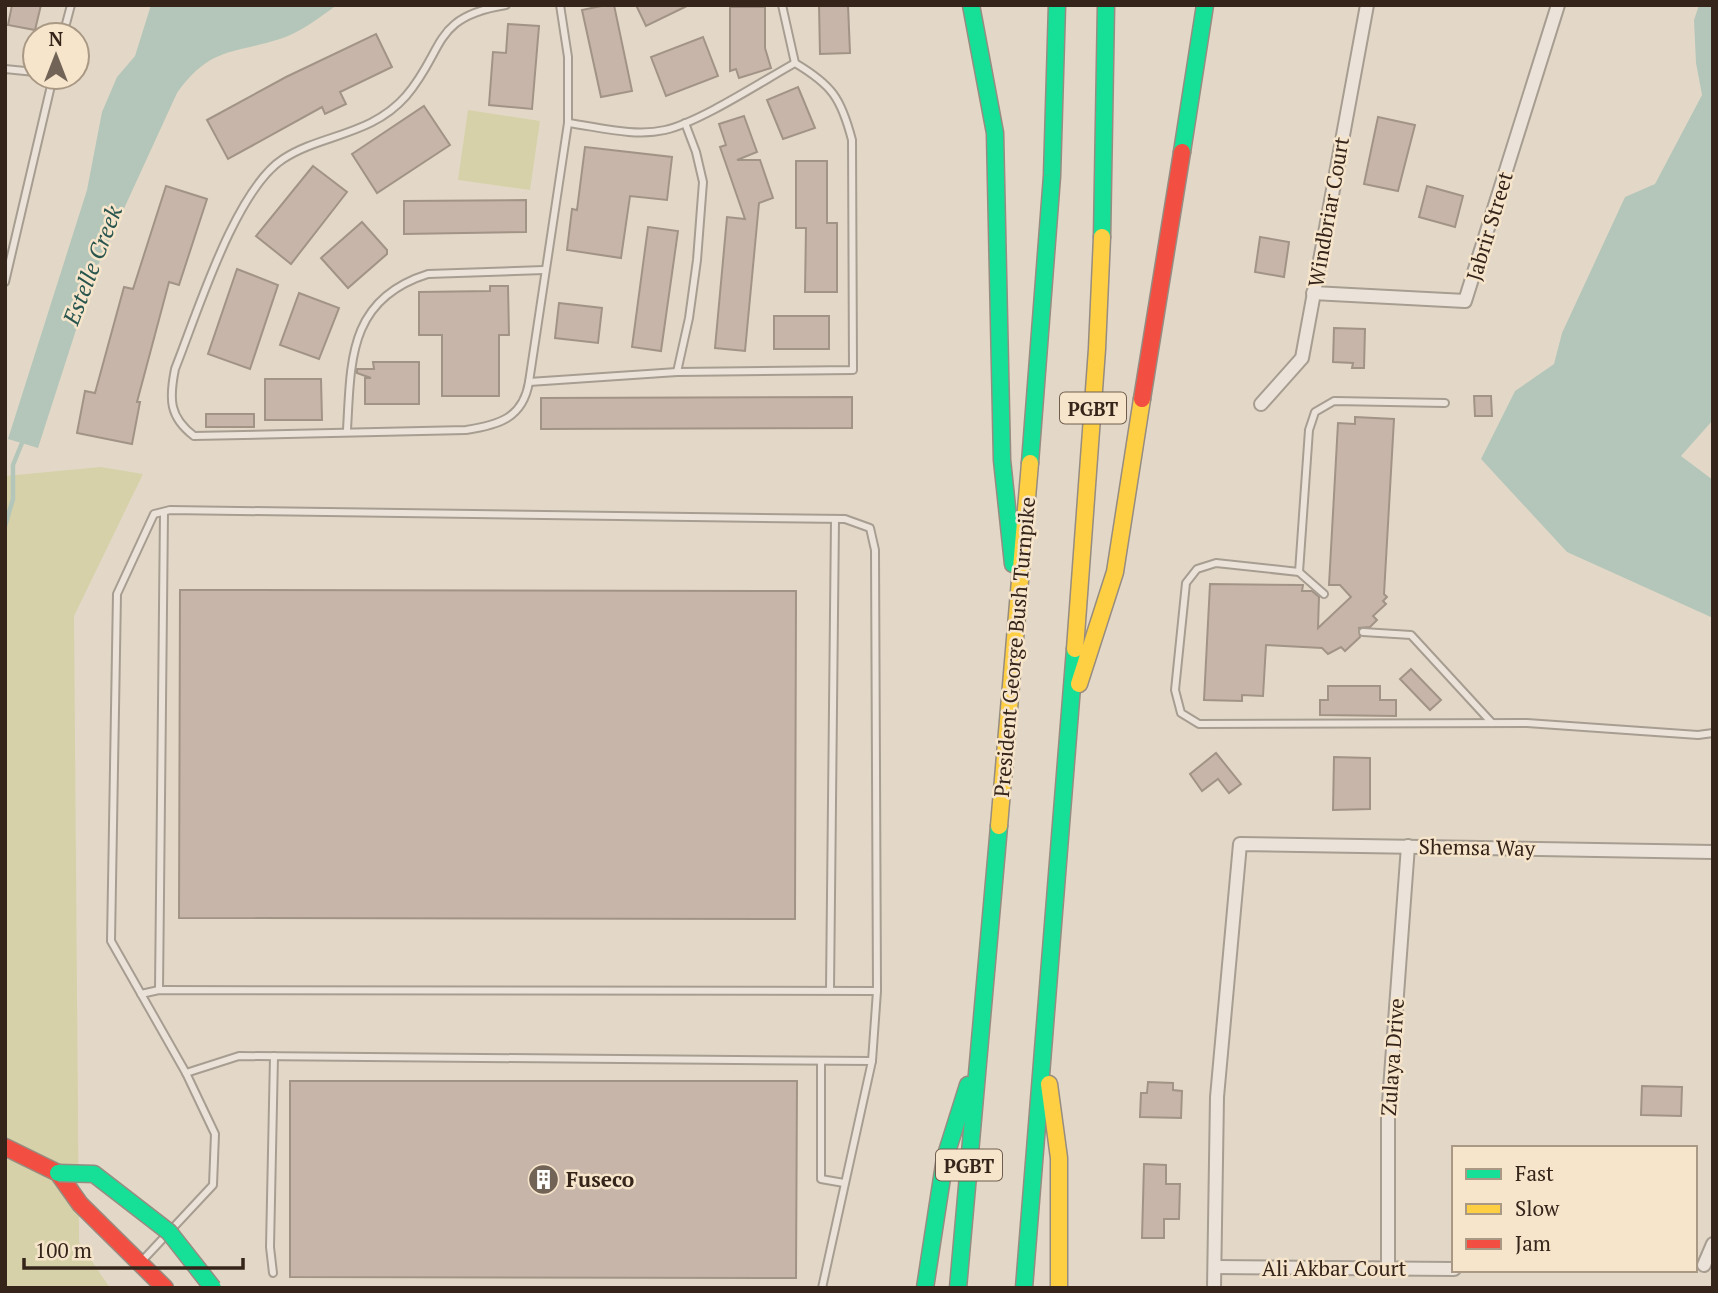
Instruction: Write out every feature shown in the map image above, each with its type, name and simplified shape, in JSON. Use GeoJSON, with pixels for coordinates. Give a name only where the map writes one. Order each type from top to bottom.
{"type":"FeatureCollection","features":[{"type":"Feature","properties":{"kind":"main road"},"geometry":{"type":"LineString","coordinates":[[971,5],[987,81],[995,144],[1002,460],[1018,612]]}},
{"type":"Feature","properties":{"kind":"main road","name":"President George Bush Turnpike"},"geometry":{"type":"LineString","coordinates":[[958,1288],[1018,612],[1051,190],[1057,5]]}},
{"type":"Feature","properties":{"kind":"main road","name":"PGBT"},"geometry":{"type":"LineString","coordinates":[[1024,1288],[1045,1044],[1101,281],[1106,5]]}},
{"type":"Feature","properties":{"kind":"main road"},"geometry":{"type":"LineString","coordinates":[[1106,89],[1119,5]]}},
{"type":"Feature","properties":{"kind":"main road"},"geometry":{"type":"LineString","coordinates":[[1068,726],[1115,572],[1205,5]]}},
{"type":"Feature","properties":{"kind":"main road"},"geometry":{"type":"LineString","coordinates":[[925,1288],[945,1158],[980,1043]]}},
{"type":"Feature","properties":{"kind":"main road"},"geometry":{"type":"LineString","coordinates":[[1045,1044],[1059,1150],[1059,1288]]}},
{"type":"Feature","properties":{"kind":"main road"},"geometry":{"type":"LineString","coordinates":[[5,1147],[58,1173],[94,1174],[169,1232],[213,1288]]}},
{"type":"Feature","properties":{"kind":"main road"},"geometry":{"type":"LineString","coordinates":[[58,1173],[80,1204],[165,1288]]}},
{"type":"Feature","properties":{"kind":"street","name":"Windbriar Court"},"geometry":{"type":"LineString","coordinates":[[1261,404],[1301,358],[1367,5]]}},
{"type":"Feature","properties":{"kind":"street","name":"Jabrir Street"},"geometry":{"type":"LineString","coordinates":[[1313,293],[1465,301],[1558,5]]}},
{"type":"Feature","properties":{"kind":"street","name":"Shemsa Way"},"geometry":{"type":"LineString","coordinates":[[1215,1268],[1217,1097],[1240,844],[1713,852]]}},
{"type":"Feature","properties":{"kind":"street","name":"Zulaya Drive"},"geometry":{"type":"LineString","coordinates":[[1388,1269],[1388,1116],[1408,846]]}},
{"type":"Feature","properties":{"kind":"street"},"geometry":{"type":"LineString","coordinates":[[1704,1265],[1713,1244]]}},
{"type":"Feature","properties":{"kind":"street","name":"Ali Akbar Court"},"geometry":{"type":"LineString","coordinates":[[1215,1268],[1452,1269]]}},
{"type":"Feature","properties":{"kind":"street"},"geometry":{"type":"LineString","coordinates":[[1214,1288],[1215,1268]]}},
{"type":"Feature","properties":{"kind":"lane"},"geometry":{"type":"LineString","coordinates":[[506,5],[484,9],[456,22],[445,32],[406,97],[387,113],[364,127],[286,157],[266,172],[239,213],[175,369],[170,394],[172,413],[181,426],[194,436],[347,430],[466,430],[490,426],[514,415],[527,397],[530,382],[544,270],[568,123],[568,57],[561,5]]}},
{"type":"Feature","properties":{"kind":"lane"},"geometry":{"type":"LineString","coordinates":[[530,382],[677,372],[853,370],[852,140],[834,92],[818,77],[795,63],[782,5]]}},
{"type":"Feature","properties":{"kind":"lane"},"geometry":{"type":"LineString","coordinates":[[568,123],[645,132],[685,123],[795,63]]}},
{"type":"Feature","properties":{"kind":"lane"},"geometry":{"type":"LineString","coordinates":[[5,282],[50,91]]}},
{"type":"Feature","properties":{"kind":"lane"},"geometry":{"type":"LineString","coordinates":[[677,372],[689,318],[697,260],[703,182],[685,123]]}},
{"type":"Feature","properties":{"kind":"lane"},"geometry":{"type":"LineString","coordinates":[[347,430],[353,352],[366,318],[385,296],[412,279],[428,274],[544,270]]}},
{"type":"Feature","properties":{"kind":"lane"},"geometry":{"type":"LineString","coordinates":[[1299,572],[1309,430],[1315,412],[1334,401],[1444,403]]}},
{"type":"Feature","properties":{"kind":"lane"},"geometry":{"type":"LineString","coordinates":[[159,990],[164,512]]}},
{"type":"Feature","properties":{"kind":"lane"},"geometry":{"type":"LineString","coordinates":[[140,1263],[213,1185],[215,1134],[186,1073],[111,941],[117,594],[154,514],[845,519],[870,528],[875,550],[877,990],[872,1061],[822,1288]]}},
{"type":"Feature","properties":{"kind":"lane"},"geometry":{"type":"LineString","coordinates":[[830,990],[835,519]]}},
{"type":"Feature","properties":{"kind":"lane"},"geometry":{"type":"LineString","coordinates":[[1324,594],[1299,572],[1216,562],[1196,569],[1186,583],[1175,690],[1181,713],[1199,724],[1492,723],[1698,735],[1713,733]]}},
{"type":"Feature","properties":{"kind":"lane"},"geometry":{"type":"LineString","coordinates":[[1363,632],[1411,635],[1492,723]]}},
{"type":"Feature","properties":{"kind":"lane"},"geometry":{"type":"LineString","coordinates":[[141,994],[159,990],[877,990]]}},
{"type":"Feature","properties":{"kind":"lane"},"geometry":{"type":"LineString","coordinates":[[186,1073],[239,1055],[872,1061]]}},
{"type":"Feature","properties":{"kind":"lane"},"geometry":{"type":"LineString","coordinates":[[273,1273],[270,1247],[274,1056]]}},
{"type":"Feature","properties":{"kind":"lane"},"geometry":{"type":"LineString","coordinates":[[821,1061],[821,1179],[844,1182]]}},
{"type":"Feature","properties":{"kind":"shaded area"},"geometry":{"type":"Polygon","coordinates":[[[468,110],[540,121],[530,190],[458,180],[468,110]]]}},
{"type":"Feature","properties":{"kind":"shaded area"},"geometry":{"type":"Polygon","coordinates":[[[101,467],[143,474],[74,616],[79,1242],[110,1288],[5,1288],[5,476],[101,467]]]}},
{"type":"Feature","properties":{"kind":"water"},"geometry":{"type":"Polygon","coordinates":[[[151,5],[337,5],[295,33],[211,60],[200,67],[177,93],[94,274],[38,448],[8,439],[87,190],[102,112],[117,77],[135,56],[151,5]]]}},
{"type":"Feature","properties":{"kind":"water"},"geometry":{"type":"Polygon","coordinates":[[[1699,5],[1713,5],[1713,420],[1681,456],[1713,480],[1713,618],[1567,552],[1481,459],[1515,391],[1554,364],[1562,333],[1625,197],[1655,184],[1702,95],[1696,63],[1694,20],[1699,5]]]}},
{"type":"Feature","properties":{"kind":"building"},"geometry":{"type":"Polygon","coordinates":[[[12,5],[41,5],[37,21],[21,21],[21,27],[8,25],[12,5]]]}},
{"type":"Feature","properties":{"kind":"building"},"geometry":{"type":"Polygon","coordinates":[[[614,5],[632,91],[601,97],[582,10],[614,5]]]}},
{"type":"Feature","properties":{"kind":"building"},"geometry":{"type":"Polygon","coordinates":[[[636,5],[689,5],[646,26],[636,5]]]}},
{"type":"Feature","properties":{"kind":"building"},"geometry":{"type":"Polygon","coordinates":[[[819,5],[848,5],[850,53],[820,54],[819,5]]]}},
{"type":"Feature","properties":{"kind":"building"},"geometry":{"type":"Polygon","coordinates":[[[730,7],[765,7],[765,48],[771,68],[739,78],[736,69],[730,71],[730,7]]]}},
{"type":"Feature","properties":{"kind":"building"},"geometry":{"type":"Polygon","coordinates":[[[508,24],[539,26],[532,109],[489,105],[493,52],[506,53],[508,24]]]}},
{"type":"Feature","properties":{"kind":"building"},"geometry":{"type":"Polygon","coordinates":[[[376,34],[392,67],[340,92],[346,104],[325,114],[322,107],[228,159],[207,120],[286,77],[376,34]]]}},
{"type":"Feature","properties":{"kind":"building"},"geometry":{"type":"Polygon","coordinates":[[[703,37],[718,76],[666,96],[651,57],[703,37]]]}},
{"type":"Feature","properties":{"kind":"building"},"geometry":{"type":"Polygon","coordinates":[[[798,87],[815,128],[783,139],[767,100],[798,87]]]}},
{"type":"Feature","properties":{"kind":"building"},"geometry":{"type":"Polygon","coordinates":[[[424,106],[450,145],[377,193],[352,154],[424,106]]]}},
{"type":"Feature","properties":{"kind":"building"},"geometry":{"type":"Polygon","coordinates":[[[744,116],[757,152],[737,160],[760,160],[773,198],[759,203],[745,351],[715,348],[727,217],[745,219],[720,147],[726,145],[719,124],[744,116]]]}},
{"type":"Feature","properties":{"kind":"building"},"geometry":{"type":"Polygon","coordinates":[[[1378,117],[1415,125],[1398,191],[1364,184],[1378,117]]]}},
{"type":"Feature","properties":{"kind":"building"},"geometry":{"type":"Polygon","coordinates":[[[585,147],[672,157],[667,200],[630,196],[621,258],[567,250],[572,209],[577,210],[585,147]]]}},
{"type":"Feature","properties":{"kind":"building"},"geometry":{"type":"Polygon","coordinates":[[[796,161],[827,161],[827,223],[837,223],[837,292],[805,292],[806,228],[796,228],[796,161]]]}},
{"type":"Feature","properties":{"kind":"building"},"geometry":{"type":"Polygon","coordinates":[[[313,166],[347,192],[291,264],[256,236],[313,166]]]}},
{"type":"Feature","properties":{"kind":"building"},"geometry":{"type":"Polygon","coordinates":[[[166,186],[207,199],[179,285],[169,282],[137,402],[140,402],[132,444],[77,433],[85,391],[95,393],[124,287],[133,289],[166,186]]]}},
{"type":"Feature","properties":{"kind":"building"},"geometry":{"type":"Polygon","coordinates":[[[1427,186],[1463,196],[1455,227],[1419,217],[1427,186]]]}},
{"type":"Feature","properties":{"kind":"building"},"geometry":{"type":"Polygon","coordinates":[[[526,200],[526,232],[404,234],[404,201],[526,200]]]}},
{"type":"Feature","properties":{"kind":"building"},"geometry":{"type":"Polygon","coordinates":[[[362,222],[387,250],[387,254],[348,288],[321,258],[362,222]]]}},
{"type":"Feature","properties":{"kind":"building"},"geometry":{"type":"Polygon","coordinates":[[[648,227],[678,231],[661,351],[632,347],[648,227]]]}},
{"type":"Feature","properties":{"kind":"building"},"geometry":{"type":"Polygon","coordinates":[[[1260,237],[1289,242],[1284,277],[1255,272],[1260,237]]]}},
{"type":"Feature","properties":{"kind":"building"},"geometry":{"type":"Polygon","coordinates":[[[237,269],[278,285],[250,369],[208,354],[237,269]]]}},
{"type":"Feature","properties":{"kind":"building"},"geometry":{"type":"Polygon","coordinates":[[[490,286],[508,286],[509,335],[499,335],[499,396],[442,396],[442,335],[419,335],[419,292],[490,291],[490,286]]]}},
{"type":"Feature","properties":{"kind":"building"},"geometry":{"type":"Polygon","coordinates":[[[299,293],[339,308],[319,359],[280,345],[299,293]]]}},
{"type":"Feature","properties":{"kind":"building"},"geometry":{"type":"Polygon","coordinates":[[[559,303],[602,308],[598,343],[555,338],[559,303]]]}},
{"type":"Feature","properties":{"kind":"building"},"geometry":{"type":"Polygon","coordinates":[[[774,316],[829,316],[829,349],[774,349],[774,316]]]}},
{"type":"Feature","properties":{"kind":"building"},"geometry":{"type":"Polygon","coordinates":[[[1334,328],[1365,329],[1364,368],[1352,368],[1353,363],[1333,362],[1334,328]]]}},
{"type":"Feature","properties":{"kind":"building"},"geometry":{"type":"Polygon","coordinates":[[[373,362],[419,362],[419,404],[365,404],[365,378],[371,378],[357,373],[357,369],[374,369],[373,362]]]}},
{"type":"Feature","properties":{"kind":"building"},"geometry":{"type":"Polygon","coordinates":[[[265,379],[321,379],[322,420],[265,420],[265,379]]]}},
{"type":"Feature","properties":{"kind":"building"},"geometry":{"type":"Polygon","coordinates":[[[1474,396],[1491,396],[1492,416],[1475,416],[1474,396]]]}},
{"type":"Feature","properties":{"kind":"building"},"geometry":{"type":"Polygon","coordinates":[[[852,397],[852,428],[541,429],[541,398],[852,397]]]}},
{"type":"Feature","properties":{"kind":"building"},"geometry":{"type":"Polygon","coordinates":[[[206,414],[254,414],[254,427],[206,427],[206,414]]]}},
{"type":"Feature","properties":{"kind":"building"},"geometry":{"type":"Polygon","coordinates":[[[1355,417],[1394,419],[1384,594],[1387,597],[1383,601],[1386,604],[1373,616],[1377,620],[1370,627],[1359,628],[1360,637],[1345,651],[1341,647],[1328,654],[1322,648],[1266,645],[1263,696],[1242,695],[1242,701],[1204,700],[1210,584],[1303,585],[1302,591],[1312,591],[1319,597],[1318,628],[1351,597],[1340,585],[1329,585],[1338,423],[1355,424],[1355,417]]]}},
{"type":"Feature","properties":{"kind":"building"},"geometry":{"type":"Polygon","coordinates":[[[180,590],[796,591],[795,919],[179,918],[180,590]]]}},
{"type":"Feature","properties":{"kind":"building"},"geometry":{"type":"Polygon","coordinates":[[[1411,669],[1441,700],[1430,710],[1400,679],[1411,669]]]}},
{"type":"Feature","properties":{"kind":"building"},"geometry":{"type":"Polygon","coordinates":[[[1328,686],[1380,686],[1380,700],[1396,700],[1396,716],[1320,715],[1320,700],[1328,700],[1328,686]]]}},
{"type":"Feature","properties":{"kind":"building"},"geometry":{"type":"Polygon","coordinates":[[[1216,753],[1241,784],[1229,793],[1218,779],[1202,791],[1190,774],[1216,753]]]}},
{"type":"Feature","properties":{"kind":"building"},"geometry":{"type":"Polygon","coordinates":[[[1334,757],[1370,758],[1370,809],[1333,810],[1334,757]]]}},
{"type":"Feature","properties":{"kind":"building","name":"Fuseco"},"geometry":{"type":"Polygon","coordinates":[[[290,1081],[797,1081],[796,1278],[290,1277],[290,1081]]]}},
{"type":"Feature","properties":{"kind":"building"},"geometry":{"type":"Polygon","coordinates":[[[1148,1082],[1173,1083],[1173,1090],[1182,1091],[1181,1118],[1140,1117],[1141,1093],[1147,1093],[1148,1082]]]}},
{"type":"Feature","properties":{"kind":"building"},"geometry":{"type":"Polygon","coordinates":[[[1642,1086],[1682,1087],[1681,1116],[1641,1115],[1642,1086]]]}},
{"type":"Feature","properties":{"kind":"building"},"geometry":{"type":"Polygon","coordinates":[[[1144,1164],[1166,1165],[1166,1184],[1180,1184],[1179,1219],[1164,1219],[1164,1238],[1142,1238],[1144,1164]]]}},
{"type":"Feature","properties":{"kind":"waterway","name":"Estelle Creek"},"geometry":{"type":"LineString","coordinates":[[5,526],[13,499],[13,465],[24,438]]}},
{"type":"Feature","properties":{"kind":"traffic: fast"},"geometry":{"type":"LineString","coordinates":[[971,5],[995,133],[1002,460],[1013,564]]}},
{"type":"Feature","properties":{"kind":"traffic: fast"},"geometry":{"type":"LineString","coordinates":[[1030,463],[1052,176],[1057,5]]}},
{"type":"Feature","properties":{"kind":"traffic: fast"},"geometry":{"type":"LineString","coordinates":[[1102,237],[1106,5]]}},
{"type":"Feature","properties":{"kind":"traffic: fast"},"geometry":{"type":"LineString","coordinates":[[1182,152],[1205,5]]}},
{"type":"Feature","properties":{"kind":"traffic: fast"},"geometry":{"type":"LineString","coordinates":[[1024,1288],[1075,649]]}},
{"type":"Feature","properties":{"kind":"traffic: fast"},"geometry":{"type":"LineString","coordinates":[[958,1288],[999,826]]}},
{"type":"Feature","properties":{"kind":"traffic: fast"},"geometry":{"type":"LineString","coordinates":[[925,1288],[945,1158],[968,1085]]}},
{"type":"Feature","properties":{"kind":"traffic: fast"},"geometry":{"type":"LineString","coordinates":[[58,1173],[94,1174],[169,1232],[213,1288]]}},
{"type":"Feature","properties":{"kind":"traffic: slow"},"geometry":{"type":"LineString","coordinates":[[1075,649],[1097,349],[1102,237]]}},
{"type":"Feature","properties":{"kind":"traffic: slow"},"geometry":{"type":"LineString","coordinates":[[1079,684],[1115,572],[1142,399]]}},
{"type":"Feature","properties":{"kind":"traffic: slow"},"geometry":{"type":"LineString","coordinates":[[999,826],[1030,463]]}},
{"type":"Feature","properties":{"kind":"traffic: slow"},"geometry":{"type":"LineString","coordinates":[[1049,1084],[1059,1158],[1059,1288]]}},
{"type":"Feature","properties":{"kind":"traffic: jam"},"geometry":{"type":"LineString","coordinates":[[1142,399],[1182,152]]}},
{"type":"Feature","properties":{"kind":"traffic: jam"},"geometry":{"type":"LineString","coordinates":[[5,1147],[58,1173],[80,1204],[165,1288]]}},
{"type":"Feature","properties":{"kind":"place","name":"Fuseco"},"geometry":{"type":"Point","coordinates":[543,1179]}}]}
